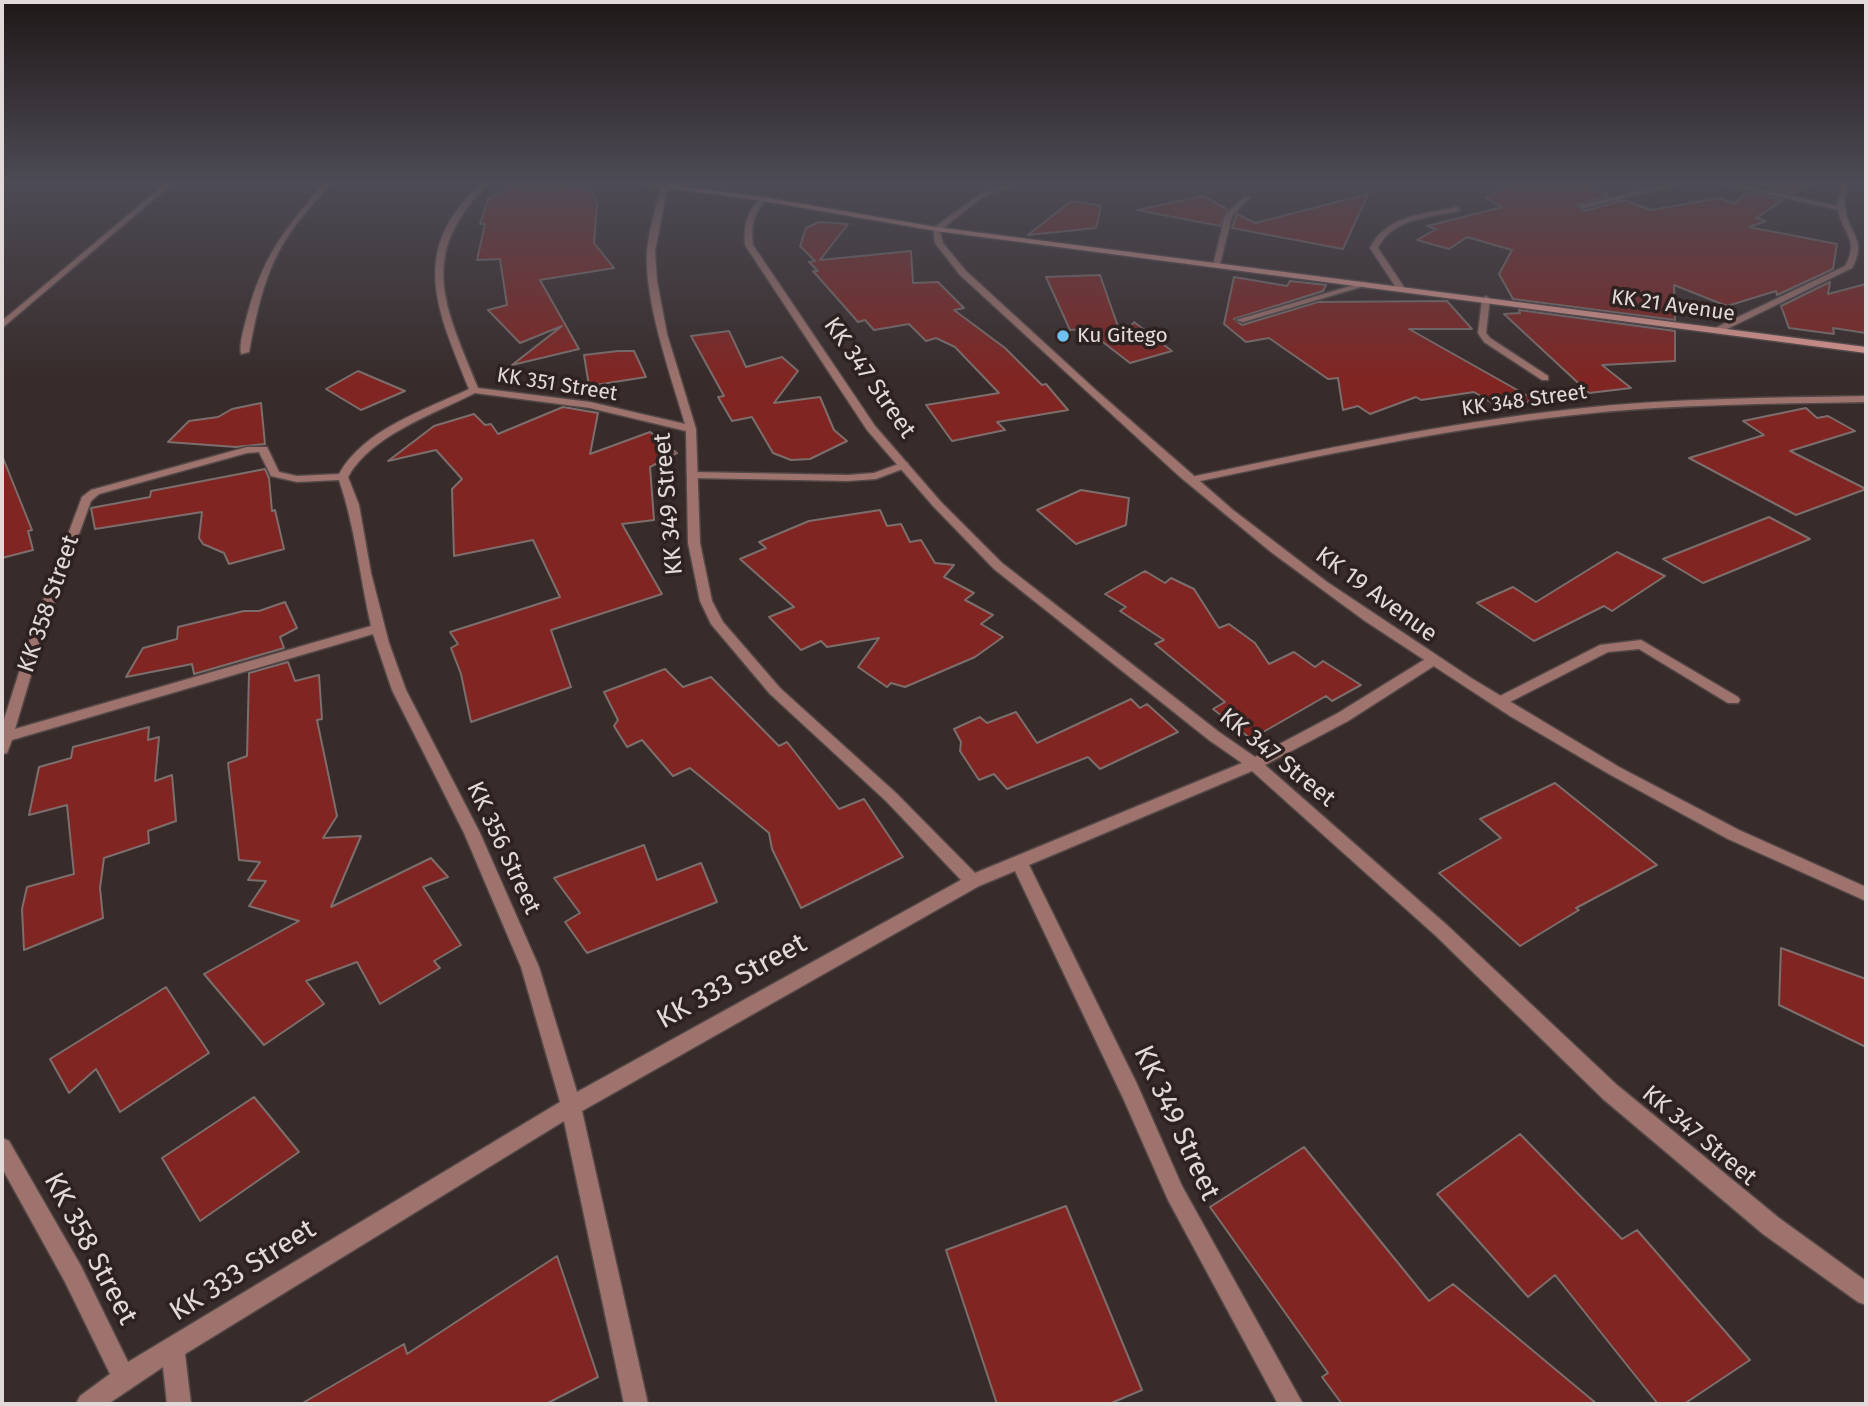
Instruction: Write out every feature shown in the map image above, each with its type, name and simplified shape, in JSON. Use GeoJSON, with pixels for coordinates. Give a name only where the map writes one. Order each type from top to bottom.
{"type":"FeatureCollection","features":[{"type":"Feature","properties":{"kind":"main road","name":"KK 21 Avenue"},"geometry":{"type":"LineString","coordinates":[[1101,250],[1866,350]]}},
{"type":"Feature","properties":{"kind":"street"},"geometry":{"type":"LineString","coordinates":[[2,325],[91,250]]}},
{"type":"Feature","properties":{"kind":"street"},"geometry":{"type":"LineString","coordinates":[[244,352],[250,316],[276,250]]}},
{"type":"Feature","properties":{"kind":"street","name":"KK 351 Street"},"geometry":{"type":"LineString","coordinates":[[440,250],[436,274],[442,307],[474,390],[590,405],[691,429]]}},
{"type":"Feature","properties":{"kind":"street","name":"KK 349 Street"},"geometry":{"type":"LineString","coordinates":[[651,250],[653,281],[663,334],[691,429],[694,543],[706,601],[717,624],[775,691],[891,797],[973,881]]}},
{"type":"Feature","properties":{"kind":"street","name":"KK 347 Street"},"geometry":{"type":"LineString","coordinates":[[752,250],[871,428],[936,504],[999,566],[1213,736],[1254,764],[1443,931],[1610,1092],[1771,1226],[1866,1294]]}},
{"type":"Feature","properties":{"kind":"street","name":"KK 19 Avenue"},"geometry":{"type":"LineString","coordinates":[[944,250],[962,273],[1191,480],[1321,583],[1432,661],[1596,760],[1717,826],[1866,894]]}},
{"type":"Feature","properties":{"kind":"street"},"geometry":{"type":"LineString","coordinates":[[1216,264],[1220,250]]}},
{"type":"Feature","properties":{"kind":"street"},"geometry":{"type":"LineString","coordinates":[[1375,250],[1400,287]]}},
{"type":"Feature","properties":{"kind":"street"},"geometry":{"type":"LineString","coordinates":[[1718,330],[1848,268],[1862,258]]}},
{"type":"Feature","properties":{"kind":"street"},"geometry":{"type":"LineString","coordinates":[[1240,320],[1367,284]]}},
{"type":"Feature","properties":{"kind":"street"},"geometry":{"type":"LineString","coordinates":[[1486,299],[1482,333],[1487,340],[1545,378]]}},
{"type":"Feature","properties":{"kind":"street"},"geometry":{"type":"LineString","coordinates":[[344,477],[348,465],[373,444],[474,390]]}},
{"type":"Feature","properties":{"kind":"street","name":"KK 348 Street"},"geometry":{"type":"LineString","coordinates":[[1191,480],[1327,451],[1574,412],[1698,403],[1866,399]]}},
{"type":"Feature","properties":{"kind":"street","name":"KK 358 Street"},"geometry":{"type":"LineString","coordinates":[[4,743],[40,625],[86,499],[95,492],[247,450],[264,449],[275,474],[297,479],[344,477]]}},
{"type":"Feature","properties":{"kind":"street"},"geometry":{"type":"LineString","coordinates":[[692,475],[876,477],[904,465]]}},
{"type":"Feature","properties":{"kind":"street","name":"KK 356 Street"},"geometry":{"type":"LineString","coordinates":[[344,477],[353,505],[378,628],[398,690],[472,833],[530,967],[571,1106],[636,1404]]}},
{"type":"Feature","properties":{"kind":"street"},"geometry":{"type":"LineString","coordinates":[[4,743],[378,628]]}},
{"type":"Feature","properties":{"kind":"street"},"geometry":{"type":"LineString","coordinates":[[1499,702],[1605,648],[1624,643],[1641,644],[1734,700]]}},
{"type":"Feature","properties":{"kind":"street","name":"KK 333 Street"},"geometry":{"type":"LineString","coordinates":[[88,1404],[173,1347],[571,1106],[973,881],[1254,764],[1343,717],[1432,661]]}},
{"type":"Feature","properties":{"kind":"street","name":"KK 349 Street"},"geometry":{"type":"LineString","coordinates":[[1019,862],[1130,1091],[1175,1193],[1291,1404]]}},
{"type":"Feature","properties":{"kind":"street","name":"KK 358 Street"},"geometry":{"type":"LineString","coordinates":[[2,1148],[73,1274],[124,1378]]}},
{"type":"Feature","properties":{"kind":"street"},"geometry":{"type":"LineString","coordinates":[[173,1347],[179,1404]]}},
{"type":"Feature","properties":{"kind":"building"},"geometry":{"type":"Polygon","coordinates":[[[479,250],[599,250],[614,268],[540,280],[579,349],[512,365],[562,326],[520,343],[488,310],[507,305],[500,259],[477,260],[479,250]]]}},
{"type":"Feature","properties":{"kind":"building"},"geometry":{"type":"Polygon","coordinates":[[[804,250],[828,250],[820,260],[911,251],[913,283],[938,282],[964,308],[954,310],[1005,348],[1042,385],[1046,384],[1068,410],[997,422],[1005,430],[952,441],[926,405],[999,393],[955,347],[936,338],[926,341],[909,324],[874,330],[865,320],[858,322],[813,271],[818,271],[809,262],[815,261],[804,250]]]}},
{"type":"Feature","properties":{"kind":"building"},"geometry":{"type":"Polygon","coordinates":[[[1512,250],[1836,250],[1833,269],[1777,295],[1776,291],[1727,306],[1674,285],[1675,320],[1513,299],[1499,274],[1512,250]]]}},
{"type":"Feature","properties":{"kind":"building"},"geometry":{"type":"Polygon","coordinates":[[[1100,275],[1122,338],[1134,322],[1172,351],[1130,363],[1086,329],[1070,330],[1046,277],[1100,275]]]}},
{"type":"Feature","properties":{"kind":"building"},"geometry":{"type":"Polygon","coordinates":[[[1234,277],[1287,286],[1290,281],[1326,285],[1323,291],[1234,319],[1242,325],[1318,302],[1447,301],[1472,329],[1409,329],[1535,400],[1502,409],[1474,392],[1421,400],[1416,397],[1370,414],[1358,406],[1343,410],[1338,378],[1328,379],[1269,338],[1246,342],[1224,324],[1234,277]]]}},
{"type":"Feature","properties":{"kind":"building"},"geometry":{"type":"Polygon","coordinates":[[[1830,282],[1828,294],[1866,284],[1866,333],[1833,328],[1834,334],[1789,328],[1781,306],[1830,282]]]}},
{"type":"Feature","properties":{"kind":"building"},"geometry":{"type":"Polygon","coordinates":[[[1519,310],[1675,331],[1675,361],[1602,365],[1631,388],[1589,393],[1504,314],[1520,313],[1519,310]]]}},
{"type":"Feature","properties":{"kind":"building"},"geometry":{"type":"Polygon","coordinates":[[[729,331],[746,367],[782,357],[798,371],[774,403],[820,397],[834,430],[847,441],[810,459],[791,460],[773,453],[752,417],[732,421],[718,397],[724,396],[691,336],[729,331]]]}},
{"type":"Feature","properties":{"kind":"building"},"geometry":{"type":"Polygon","coordinates":[[[634,351],[646,377],[589,386],[584,355],[634,351]]]}},
{"type":"Feature","properties":{"kind":"building"},"geometry":{"type":"Polygon","coordinates":[[[358,371],[405,391],[361,410],[326,389],[358,371]]]}},
{"type":"Feature","properties":{"kind":"building"},"geometry":{"type":"Polygon","coordinates":[[[261,403],[265,444],[236,447],[168,442],[189,421],[218,417],[232,409],[261,403]]]}},
{"type":"Feature","properties":{"kind":"building"},"geometry":{"type":"Polygon","coordinates":[[[563,407],[598,413],[590,454],[650,432],[677,453],[650,467],[654,520],[622,524],[662,594],[551,630],[571,687],[471,722],[461,674],[451,648],[458,644],[450,632],[560,597],[533,540],[454,556],[452,489],[462,479],[436,450],[388,461],[434,426],[474,414],[485,425],[491,424],[498,434],[563,407]]]}},
{"type":"Feature","properties":{"kind":"building"},"geometry":{"type":"Polygon","coordinates":[[[1806,408],[1817,418],[1828,416],[1855,431],[1790,451],[1866,489],[1796,515],[1689,458],[1764,435],[1743,421],[1806,408]]]}},
{"type":"Feature","properties":{"kind":"building"},"geometry":{"type":"Polygon","coordinates":[[[3,458],[32,530],[28,531],[33,550],[2,558],[3,458]]]}},
{"type":"Feature","properties":{"kind":"building"},"geometry":{"type":"Polygon","coordinates":[[[265,469],[269,478],[272,511],[275,510],[284,549],[229,564],[224,553],[203,544],[199,538],[202,512],[95,529],[91,508],[150,497],[151,491],[265,469]]]}},
{"type":"Feature","properties":{"kind":"building"},"geometry":{"type":"Polygon","coordinates":[[[1081,490],[1129,498],[1126,525],[1076,544],[1037,510],[1081,490]]]}},
{"type":"Feature","properties":{"kind":"building"},"geometry":{"type":"Polygon","coordinates":[[[880,510],[887,526],[901,524],[910,542],[921,540],[935,563],[954,565],[944,577],[974,593],[965,600],[993,615],[981,624],[1003,637],[975,657],[905,687],[891,683],[887,687],[858,667],[879,638],[827,647],[821,641],[801,650],[769,617],[794,607],[740,559],[766,548],[759,542],[809,521],[880,510]]]}},
{"type":"Feature","properties":{"kind":"building"},"geometry":{"type":"Polygon","coordinates":[[[1769,517],[1810,539],[1703,583],[1663,559],[1769,517]]]}},
{"type":"Feature","properties":{"kind":"building"},"geometry":{"type":"Polygon","coordinates":[[[1617,552],[1665,576],[1612,611],[1604,606],[1534,641],[1477,603],[1513,587],[1536,602],[1617,552]]]}},
{"type":"Feature","properties":{"kind":"building"},"geometry":{"type":"Polygon","coordinates":[[[1145,571],[1165,583],[1171,578],[1194,589],[1219,628],[1229,624],[1255,643],[1269,664],[1294,652],[1315,667],[1323,661],[1361,685],[1332,701],[1326,696],[1251,739],[1213,709],[1225,702],[1155,644],[1164,640],[1120,611],[1126,607],[1105,594],[1145,571]]]}},
{"type":"Feature","properties":{"kind":"building"},"geometry":{"type":"Polygon","coordinates":[[[285,602],[297,628],[280,637],[284,648],[194,674],[192,664],[126,677],[143,648],[177,639],[178,627],[244,611],[259,611],[285,602]]]}},
{"type":"Feature","properties":{"kind":"building"},"geometry":{"type":"Polygon","coordinates":[[[288,662],[295,681],[319,675],[322,719],[317,720],[337,816],[323,838],[361,836],[331,907],[431,858],[448,877],[423,887],[461,945],[434,961],[440,968],[380,1004],[357,962],[306,981],[324,1004],[264,1045],[204,974],[299,921],[249,906],[266,881],[248,880],[260,862],[239,860],[228,763],[247,756],[249,673],[288,662]]]}},
{"type":"Feature","properties":{"kind":"building"},"geometry":{"type":"Polygon","coordinates":[[[665,669],[683,687],[711,677],[779,746],[787,742],[839,809],[864,799],[903,857],[801,908],[772,849],[769,833],[690,768],[673,776],[642,740],[627,747],[614,726],[618,720],[604,692],[665,669]]]}},
{"type":"Feature","properties":{"kind":"building"},"geometry":{"type":"Polygon","coordinates":[[[1131,699],[1140,708],[1147,704],[1178,732],[1100,769],[1088,757],[1007,789],[994,774],[979,780],[960,751],[961,742],[954,729],[980,717],[987,723],[1016,712],[1037,743],[1131,699]]]}},
{"type":"Feature","properties":{"kind":"building"},"geometry":{"type":"Polygon","coordinates":[[[149,727],[148,740],[159,737],[155,781],[172,775],[176,821],[148,831],[149,843],[104,858],[100,888],[103,918],[24,950],[22,909],[27,887],[74,874],[67,805],[29,815],[39,767],[71,758],[73,747],[149,727]]]}},
{"type":"Feature","properties":{"kind":"building"},"geometry":{"type":"Polygon","coordinates":[[[1555,783],[1657,865],[1576,908],[1579,910],[1520,946],[1439,873],[1501,838],[1480,819],[1555,783]]]}},
{"type":"Feature","properties":{"kind":"building"},"geometry":{"type":"Polygon","coordinates":[[[644,845],[657,880],[701,863],[717,902],[587,953],[565,922],[580,913],[554,878],[644,845]]]}},
{"type":"Feature","properties":{"kind":"building"},"geometry":{"type":"Polygon","coordinates":[[[1781,948],[1866,979],[1866,1047],[1779,1005],[1781,948]]]}},
{"type":"Feature","properties":{"kind":"building"},"geometry":{"type":"Polygon","coordinates":[[[166,987],[209,1053],[120,1112],[96,1069],[69,1093],[50,1059],[166,987]]]}},
{"type":"Feature","properties":{"kind":"building"},"geometry":{"type":"Polygon","coordinates":[[[254,1097],[299,1152],[200,1221],[162,1158],[254,1097]]]}},
{"type":"Feature","properties":{"kind":"building"},"geometry":{"type":"Polygon","coordinates":[[[1520,1134],[1622,1239],[1637,1230],[1750,1360],[1684,1404],[1658,1404],[1555,1275],[1528,1297],[1437,1194],[1520,1134]]]}},
{"type":"Feature","properties":{"kind":"building"},"geometry":{"type":"Polygon","coordinates":[[[1304,1147],[1429,1301],[1453,1284],[1597,1404],[1342,1404],[1322,1377],[1328,1373],[1210,1207],[1304,1147]]]}},
{"type":"Feature","properties":{"kind":"building"},"geometry":{"type":"Polygon","coordinates":[[[1066,1206],[1142,1390],[1109,1404],[997,1404],[946,1250],[1066,1206]]]}},
{"type":"Feature","properties":{"kind":"building"},"geometry":{"type":"Polygon","coordinates":[[[557,1256],[598,1377],[546,1404],[301,1404],[404,1344],[407,1354],[557,1256]]]}},
{"type":"Feature","properties":{"kind":"place","name":"Ku Gitego"},"geometry":{"type":"Point","coordinates":[1063,336]}}]}
